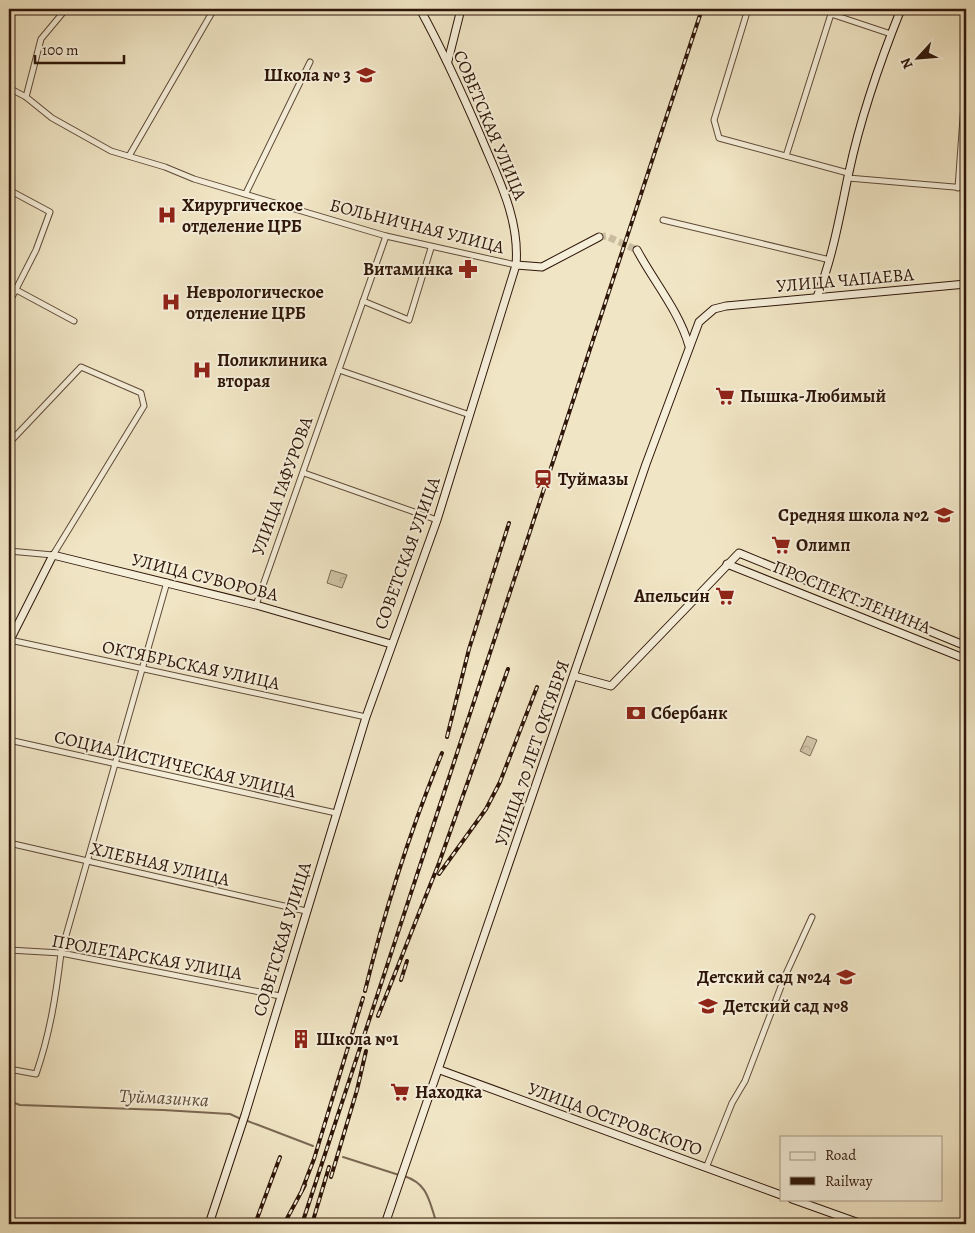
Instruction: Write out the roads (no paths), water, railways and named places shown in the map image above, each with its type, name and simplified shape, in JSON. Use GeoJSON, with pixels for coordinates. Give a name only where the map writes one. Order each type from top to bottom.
{"type":"FeatureCollection","features":[{"type":"Feature","properties":{"kind":"street"},"geometry":{"type":"LineString","coordinates":[[26,97],[41,39],[66,9]]}},
{"type":"Feature","properties":{"kind":"street"},"geometry":{"type":"LineString","coordinates":[[129,156],[214,9]]}},
{"type":"Feature","properties":{"kind":"street","name":"СОВЕТСКАЯ УЛИЦА"},"geometry":{"type":"LineString","coordinates":[[209,1224],[245,1115],[366,717],[437,520],[516,265],[518,247],[510,206],[448,61],[420,9]]}},
{"type":"Feature","properties":{"kind":"street"},"geometry":{"type":"LineString","coordinates":[[448,61],[461,9]]}},
{"type":"Feature","properties":{"kind":"street"},"geometry":{"type":"LineString","coordinates":[[748,9],[714,120],[719,138],[786,156],[848,176],[966,188]]}},
{"type":"Feature","properties":{"kind":"street"},"geometry":{"type":"LineString","coordinates":[[817,297],[830,260],[848,176],[900,9]]}},
{"type":"Feature","properties":{"kind":"street"},"geometry":{"type":"LineString","coordinates":[[786,156],[831,14],[891,34]]}},
{"type":"Feature","properties":{"kind":"street"},"geometry":{"type":"LineString","coordinates":[[246,193],[310,62]]}},
{"type":"Feature","properties":{"kind":"street","name":"БОЛЬНИЧНАЯ УЛИЦА"},"geometry":{"type":"LineString","coordinates":[[9,88],[26,97],[60,123],[111,151],[194,179],[386,236],[431,248],[516,265]]}},
{"type":"Feature","properties":{"kind":"street"},"geometry":{"type":"LineString","coordinates":[[958,188],[964,104],[966,100]]}},
{"type":"Feature","properties":{"kind":"street"},"geometry":{"type":"LineString","coordinates":[[9,190],[50,212],[36,250],[9,303]]}},
{"type":"Feature","properties":{"kind":"street"},"geometry":{"type":"LineString","coordinates":[[663,220],[830,260]]}},
{"type":"Feature","properties":{"kind":"street","name":"УЛИЦА ГАФУРОВА"},"geometry":{"type":"LineString","coordinates":[[256,605],[386,236]]}},
{"type":"Feature","properties":{"kind":"street"},"geometry":{"type":"LineString","coordinates":[[516,265],[542,267],[599,237]]}},
{"type":"Feature","properties":{"kind":"street"},"geometry":{"type":"LineString","coordinates":[[363,301],[409,320],[431,248]]}},
{"type":"Feature","properties":{"kind":"street"},"geometry":{"type":"LineString","coordinates":[[637,250],[651,276],[683,325],[690,346]]}},
{"type":"Feature","properties":{"kind":"street","name":"УЛИЦА ЧАПАЕВА"},"geometry":{"type":"LineString","coordinates":[[726,306],[966,284]]}},
{"type":"Feature","properties":{"kind":"street"},"geometry":{"type":"LineString","coordinates":[[9,286],[74,322]]}},
{"type":"Feature","properties":{"kind":"street","name":"УЛИЦА 70 ЛЕТ ОКТЯБРЯ"},"geometry":{"type":"LineString","coordinates":[[385,1224],[440,1070],[646,464],[695,330],[704,316],[714,309],[726,306]]}},
{"type":"Feature","properties":{"kind":"street"},"geometry":{"type":"LineString","coordinates":[[9,443],[81,367],[141,393],[144,406],[53,555],[9,641]]}},
{"type":"Feature","properties":{"kind":"street"},"geometry":{"type":"LineString","coordinates":[[340,370],[470,415]]}},
{"type":"Feature","properties":{"kind":"street"},"geometry":{"type":"LineString","coordinates":[[304,473],[437,520]]}},
{"type":"Feature","properties":{"kind":"street","name":"УЛИЦА СУВОРОВА"},"geometry":{"type":"LineString","coordinates":[[9,551],[53,555],[167,582],[256,605],[391,644]]}},
{"type":"Feature","properties":{"kind":"street","name":"ПРОСПЕКТ ЛЕНИНА"},"geometry":{"type":"LineString","coordinates":[[966,646],[739,553],[727,564],[966,659]]}},
{"type":"Feature","properties":{"kind":"street"},"geometry":{"type":"LineString","coordinates":[[574,676],[611,686],[727,564]]}},
{"type":"Feature","properties":{"kind":"street"},"geometry":{"type":"LineString","coordinates":[[9,1069],[36,1074],[47,1042],[54,1008],[61,953],[167,582]]}},
{"type":"Feature","properties":{"kind":"street","name":"ОКТЯБРЬСКАЯ УЛИЦА"},"geometry":{"type":"LineString","coordinates":[[9,641],[366,717]]}},
{"type":"Feature","properties":{"kind":"street","name":"СОЦИАЛИСТИЧЕСКАЯ УЛИЦА"},"geometry":{"type":"LineString","coordinates":[[9,740],[336,813]]}},
{"type":"Feature","properties":{"kind":"street","name":"ХЛЕБНАЯ УЛИЦА"},"geometry":{"type":"LineString","coordinates":[[9,843],[306,911]]}},
{"type":"Feature","properties":{"kind":"street"},"geometry":{"type":"LineString","coordinates":[[706,1168],[732,1103],[745,1081],[785,976],[812,917]]}},
{"type":"Feature","properties":{"kind":"street","name":"ПРОЛЕТАРСКАЯ УЛИЦА"},"geometry":{"type":"LineString","coordinates":[[9,950],[61,953],[280,996]]}},
{"type":"Feature","properties":{"kind":"street","name":"УЛИЦА ОСТРОВСКОГО"},"geometry":{"type":"LineString","coordinates":[[440,1070],[780,1195]]}},
{"type":"Feature","properties":{"kind":"street"},"geometry":{"type":"LineString","coordinates":[[795,1200],[862,1224]]}},
{"type":"Feature","properties":{"kind":"waterway","name":"Туймазинка"},"geometry":{"type":"LineString","coordinates":[[9,1101],[20,1105],[230,1114],[241,1119]]}},
{"type":"Feature","properties":{"kind":"waterway","name":"Туймазинка"},"geometry":{"type":"LineString","coordinates":[[245,1120],[313,1146]]}},
{"type":"Feature","properties":{"kind":"waterway","name":"Туймазинка"},"geometry":{"type":"LineString","coordinates":[[343,1157],[399,1175]]}},
{"type":"Feature","properties":{"kind":"waterway","name":"Туймазинка"},"geometry":{"type":"LineString","coordinates":[[404,1176],[412,1179],[423,1189],[430,1201],[437,1224]]}},
{"type":"Feature","properties":{"kind":"tunnel"},"geometry":{"type":"LineString","coordinates":[[599,237],[606,236],[637,250]]}},
{"type":"Feature","properties":{"kind":"railway"},"geometry":{"type":"LineString","coordinates":[[302,1224],[702,9]]}},
{"type":"Feature","properties":{"kind":"railway"},"geometry":{"type":"LineString","coordinates":[[447,737],[469,649],[509,523]]}},
{"type":"Feature","properties":{"kind":"railway"},"geometry":{"type":"LineString","coordinates":[[378,1016],[439,863],[508,669]]}},
{"type":"Feature","properties":{"kind":"railway"},"geometry":{"type":"LineString","coordinates":[[439,874],[486,809],[500,782],[537,687]]}},
{"type":"Feature","properties":{"kind":"railway"},"geometry":{"type":"LineString","coordinates":[[365,991],[399,870],[442,753]]}},
{"type":"Feature","properties":{"kind":"railway"},"geometry":{"type":"LineString","coordinates":[[401,980],[407,961]]}},
{"type":"Feature","properties":{"kind":"railway"},"geometry":{"type":"LineString","coordinates":[[302,1190],[314,1159],[363,998]]}},
{"type":"Feature","properties":{"kind":"railway"},"geometry":{"type":"LineString","coordinates":[[331,1177],[357,1090],[366,1051]]}},
{"type":"Feature","properties":{"kind":"railway"},"geometry":{"type":"LineString","coordinates":[[255,1224],[280,1157]]}},
{"type":"Feature","properties":{"kind":"railway"},"geometry":{"type":"LineString","coordinates":[[312,1224],[329,1167]]}},
{"type":"Feature","properties":{"kind":"railway"},"geometry":{"type":"LineString","coordinates":[[284,1224],[305,1185]]}},
{"type":"Feature","properties":{"kind":"place","name":"Школа № 3"},"geometry":{"type":"Point","coordinates":[366,75]}},
{"type":"Feature","properties":{"kind":"place","name":"Хирургическое отделение ЦРБ"},"geometry":{"type":"Point","coordinates":[167,215]}},
{"type":"Feature","properties":{"kind":"place","name":"Витаминка"},"geometry":{"type":"Point","coordinates":[468,269]}},
{"type":"Feature","properties":{"kind":"place","name":"Неврологическое отделение ЦРБ"},"geometry":{"type":"Point","coordinates":[171,302]}},
{"type":"Feature","properties":{"kind":"place","name":"Поликлиника вторая"},"geometry":{"type":"Point","coordinates":[202,370]}},
{"type":"Feature","properties":{"kind":"place","name":"Пышка-Любимый"},"geometry":{"type":"Point","coordinates":[725,396]}},
{"type":"Feature","properties":{"kind":"place","name":"Туймазы"},"geometry":{"type":"Point","coordinates":[543,479]}},
{"type":"Feature","properties":{"kind":"place","name":"Средняя школа №2"},"geometry":{"type":"Point","coordinates":[944,515]}},
{"type":"Feature","properties":{"kind":"place","name":"Олимп"},"geometry":{"type":"Point","coordinates":[781,545]}},
{"type":"Feature","properties":{"kind":"place","name":"Апельсин"},"geometry":{"type":"Point","coordinates":[725,596]}},
{"type":"Feature","properties":{"kind":"place","name":"Сбербанк"},"geometry":{"type":"Point","coordinates":[636,713]}},
{"type":"Feature","properties":{"kind":"place","name":"Детский сад №24"},"geometry":{"type":"Point","coordinates":[846,977]}},
{"type":"Feature","properties":{"kind":"place","name":"Детский сад №8"},"geometry":{"type":"Point","coordinates":[708,1006]}},
{"type":"Feature","properties":{"kind":"place","name":"Школа №1"},"geometry":{"type":"Point","coordinates":[301,1039]}},
{"type":"Feature","properties":{"kind":"place","name":"Находка"},"geometry":{"type":"Point","coordinates":[400,1092]}}]}
